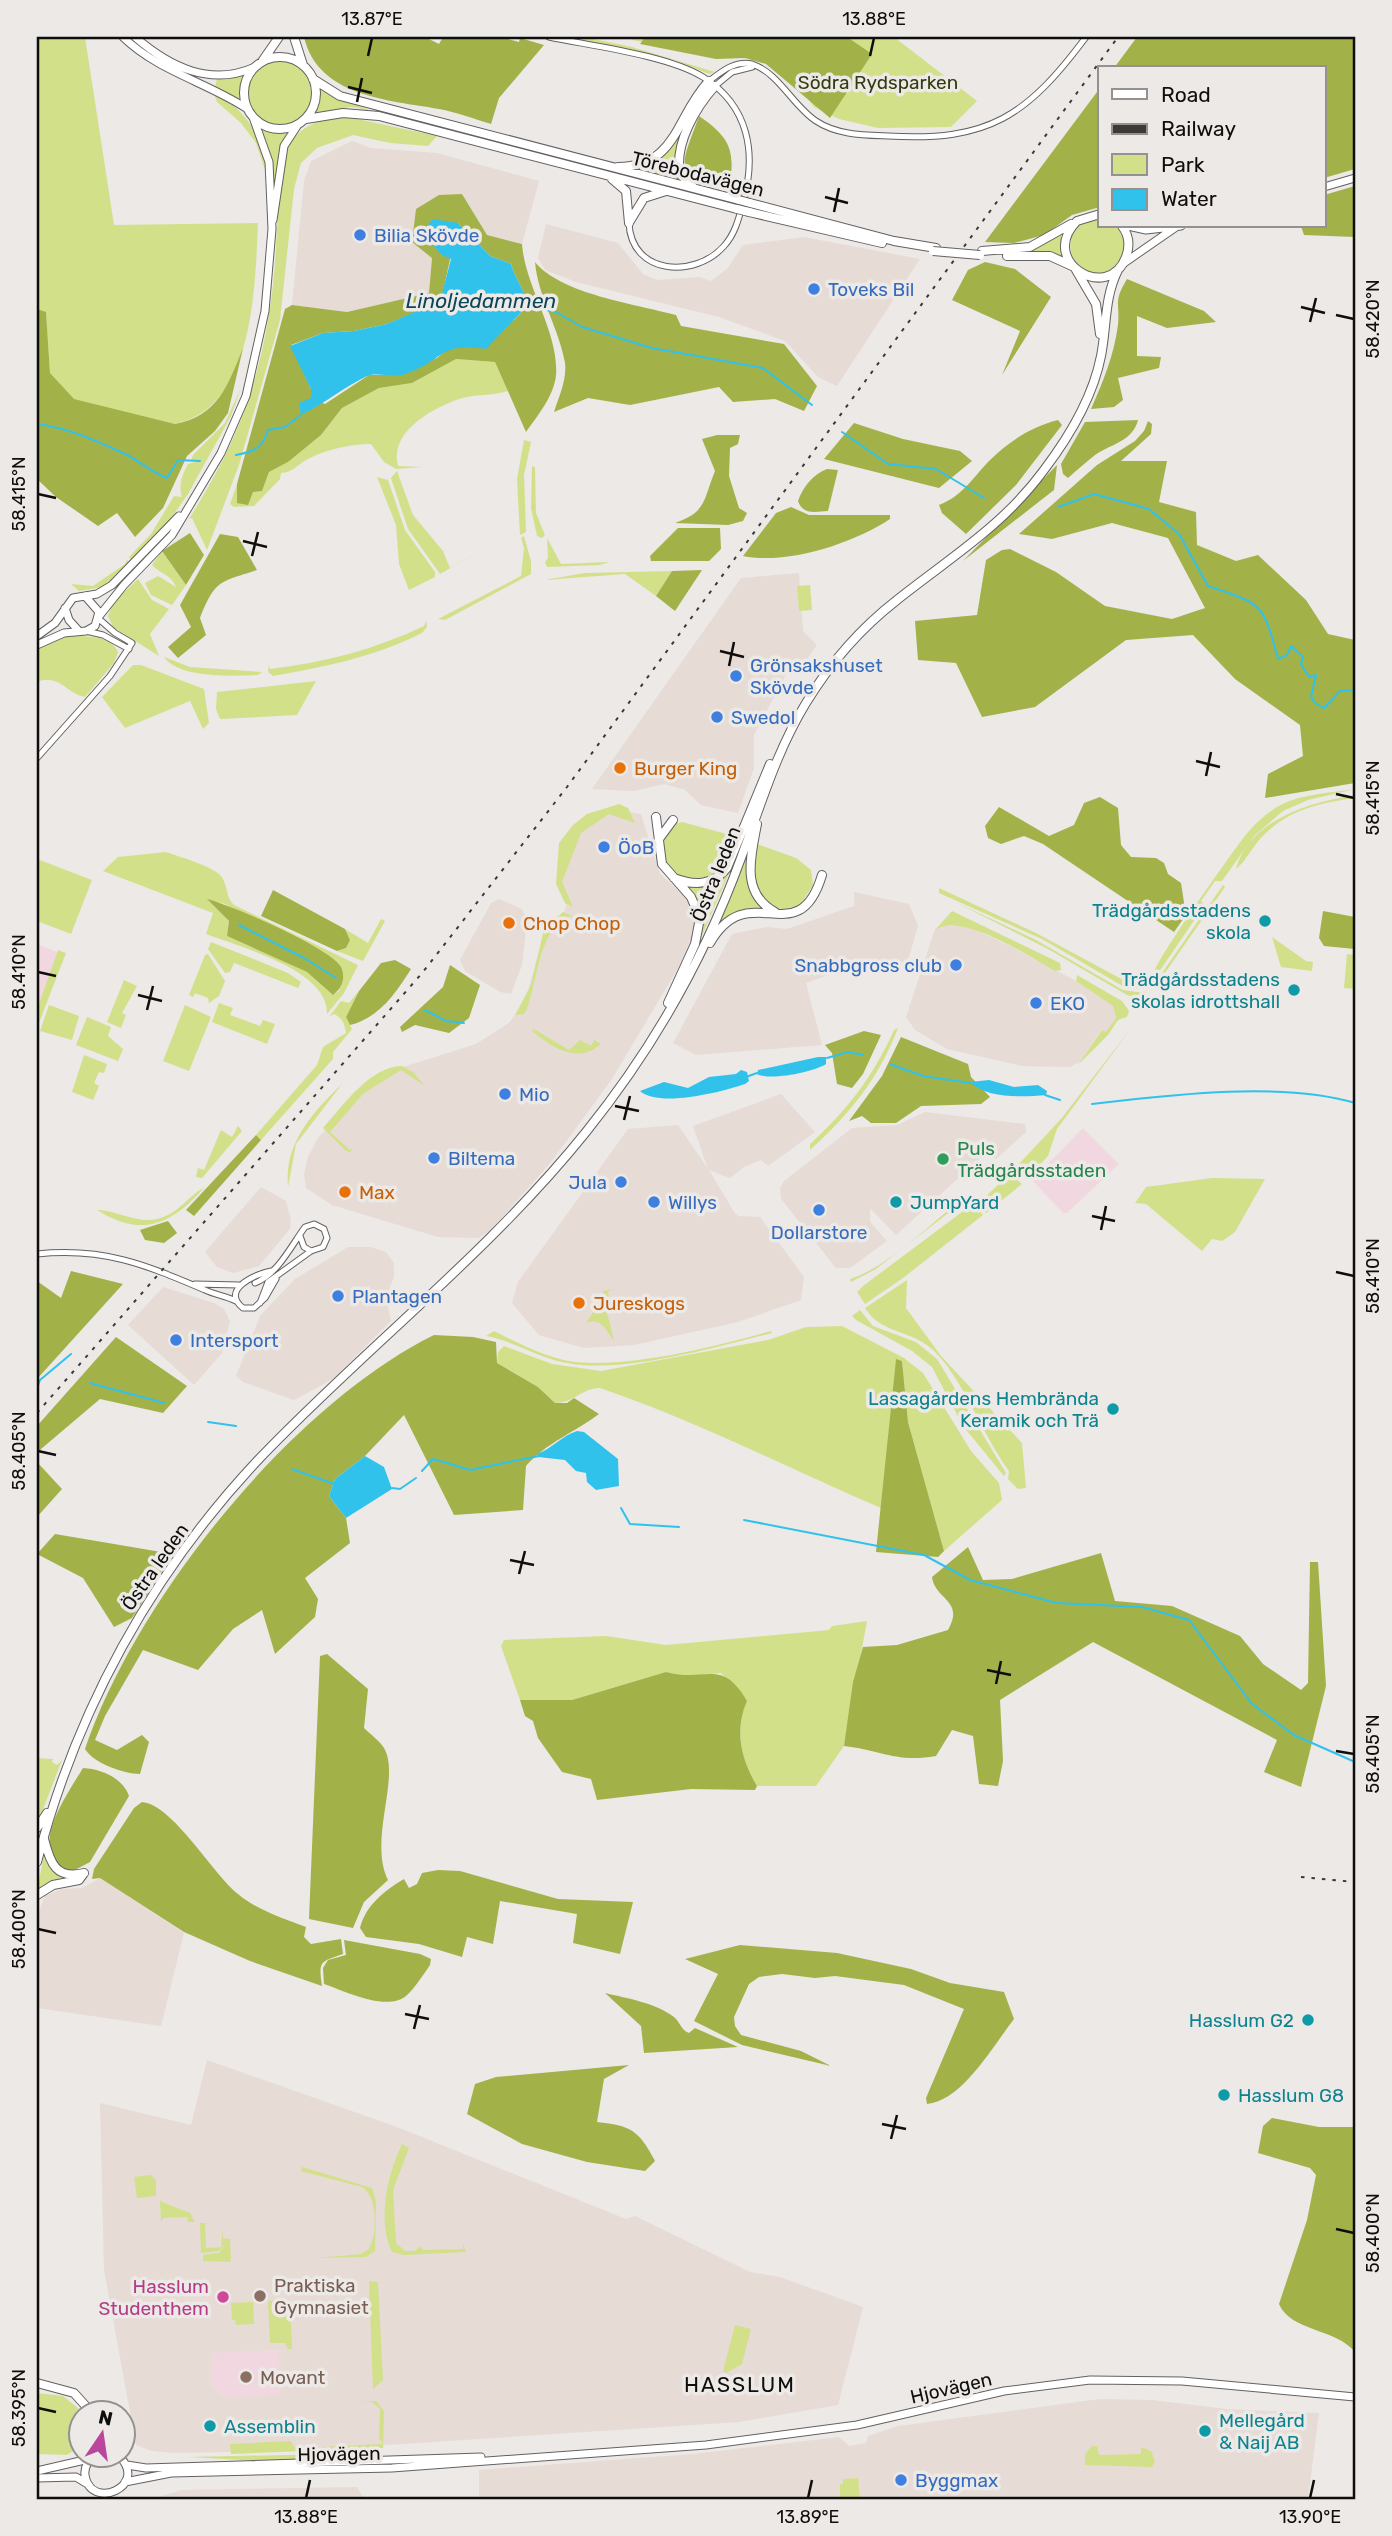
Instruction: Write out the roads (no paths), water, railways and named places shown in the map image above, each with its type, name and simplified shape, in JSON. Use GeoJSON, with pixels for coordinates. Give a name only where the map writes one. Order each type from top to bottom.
{"type":"FeatureCollection","features":[{"type":"Feature","properties":{"kind":"highway"},"geometry":{"type":"LineString","coordinates":[[279,37],[244,86],[246,107],[254,120],[275,130],[297,125],[306,119],[316,100],[313,79],[303,65],[294,37]]}},
{"type":"Feature","properties":{"kind":"highway"},"geometry":{"type":"LineString","coordinates":[[258,64],[286,57],[303,65]]}},
{"type":"Feature","properties":{"kind":"highway","name":"Törebodavägen"},"geometry":{"type":"LineString","coordinates":[[313,79],[340,96],[696,189],[738,205]]}},
{"type":"Feature","properties":{"kind":"highway"},"geometry":{"type":"LineString","coordinates":[[613,167],[647,162],[665,150],[712,84]]}},
{"type":"Feature","properties":{"kind":"highway"},"geometry":{"type":"LineString","coordinates":[[696,189],[680,174],[680,160],[691,121],[712,84]]}},
{"type":"Feature","properties":{"kind":"highway","name":"Törebodavägen"},"geometry":{"type":"LineString","coordinates":[[306,119],[343,113],[379,116],[667,191],[934,249],[1051,256],[1097,278],[1121,266]]}},
{"type":"Feature","properties":{"kind":"highway"},"geometry":{"type":"LineString","coordinates":[[603,174],[626,191],[629,223]]}},
{"type":"Feature","properties":{"kind":"highway"},"geometry":{"type":"LineString","coordinates":[[629,223],[644,198],[667,191]]}},
{"type":"Feature","properties":{"kind":"highway","name":"Törebodavägen"},"geometry":{"type":"LineString","coordinates":[[981,253],[1030,247],[1050,239],[1077,220],[1098,215]]}},
{"type":"Feature","properties":{"kind":"highway"},"geometry":{"type":"LineString","coordinates":[[1074,268],[1066,253],[1066,239],[1077,220]]}},
{"type":"Feature","properties":{"kind":"highway","name":"Östra leden"},"geometry":{"type":"LineString","coordinates":[[37,1862],[74,1746],[103,1682],[159,1585],[189,1542],[257,1462],[506,1220],[551,1170],[617,1086],[664,1013],[700,944],[773,762],[803,700],[852,636],[896,595],[996,518],[1044,463],[1076,416],[1100,362],[1108,291],[1121,266],[1129,241],[1123,228]]}},
{"type":"Feature","properties":{"kind":"highway","name":"Östra leden"},"geometry":{"type":"LineString","coordinates":[[1074,268],[1096,304],[1100,330],[1097,360],[1076,416]]}},
{"type":"Feature","properties":{"kind":"highway"},"geometry":{"type":"LineString","coordinates":[[671,877],[695,884],[721,876],[733,859],[761,780],[773,762]]}},
{"type":"Feature","properties":{"kind":"highway"},"geometry":{"type":"LineString","coordinates":[[773,762],[757,824],[750,872],[756,898],[780,915]]}},
{"type":"Feature","properties":{"kind":"highway","name":"Östra leden"},"geometry":{"type":"LineString","coordinates":[[379,1342],[486,1244],[553,1171],[620,1088],[686,981],[741,859],[773,762]]}},
{"type":"Feature","properties":{"kind":"highway"},"geometry":{"type":"LineString","coordinates":[[656,817],[662,864],[691,897],[700,918],[695,944],[664,1013]]}},
{"type":"Feature","properties":{"kind":"highway"},"geometry":{"type":"LineString","coordinates":[[658,842],[673,820]]}},
{"type":"Feature","properties":{"kind":"highway"},"geometry":{"type":"LineString","coordinates":[[686,981],[719,926],[729,919],[750,912],[780,915],[797,911],[811,903],[822,875]]}},
{"type":"Feature","properties":{"kind":"highway"},"geometry":{"type":"LineString","coordinates":[[37,1828],[53,1805]]}},
{"type":"Feature","properties":{"kind":"highway"},"geometry":{"type":"LineString","coordinates":[[37,1895],[53,1885],[79,1880],[84,1873],[65,1874],[55,1869],[43,1837]]}},
{"type":"Feature","properties":{"kind":"highway"},"geometry":{"type":"LineString","coordinates":[[37,2385],[72,2396],[76,2400]]}},
{"type":"Feature","properties":{"kind":"main road"},"geometry":{"type":"LineString","coordinates":[[123,37],[166,69],[226,93],[246,107]]}},
{"type":"Feature","properties":{"kind":"main road"},"geometry":{"type":"LineString","coordinates":[[135,37],[164,58],[197,74],[228,76],[258,64]]}},
{"type":"Feature","properties":{"kind":"main road"},"geometry":{"type":"LineString","coordinates":[[254,120],[270,162],[272,224]]}},
{"type":"Feature","properties":{"kind":"main road"},"geometry":{"type":"LineString","coordinates":[[37,645],[55,636],[82,631],[100,617],[124,585],[173,535],[221,453],[251,379],[265,311],[272,224],[284,146],[297,125]]}},
{"type":"Feature","properties":{"kind":"main road"},"geometry":{"type":"LineString","coordinates":[[1326,186],[1355,178]]}},
{"type":"Feature","properties":{"kind":"main road"},"geometry":{"type":"LineString","coordinates":[[1137,228],[1167,228]]}},
{"type":"Feature","properties":{"kind":"main road"},"geometry":{"type":"LineString","coordinates":[[1121,266],[1177,228]]}},
{"type":"Feature","properties":{"kind":"main road"},"geometry":{"type":"LineString","coordinates":[[37,636],[55,623],[71,599],[97,594],[112,585],[149,550],[189,505]]}},
{"type":"Feature","properties":{"kind":"main road"},"geometry":{"type":"LineString","coordinates":[[85,595],[93,602],[100,617]]}},
{"type":"Feature","properties":{"kind":"main road"},"geometry":{"type":"LineString","coordinates":[[65,608],[69,621],[82,631]]}},
{"type":"Feature","properties":{"kind":"main road","name":"Hjovägen"},"geometry":{"type":"LineString","coordinates":[[125,2483],[171,2473],[392,2468],[706,2445],[798,2434],[898,2417],[1004,2392],[1090,2381],[1182,2381],[1355,2397]]}},
{"type":"Feature","properties":{"kind":"main road","name":"Hjovägen"},"geometry":{"type":"LineString","coordinates":[[136,2466],[279,2465],[555,2455]]}},
{"type":"Feature","properties":{"kind":"main road"},"geometry":{"type":"LineString","coordinates":[[37,2471],[66,2464]]}},
{"type":"Feature","properties":{"kind":"main road"},"geometry":{"type":"LineString","coordinates":[[87,2470],[85,2475],[92,2487]]}},
{"type":"Feature","properties":{"kind":"main road"},"geometry":{"type":"LineString","coordinates":[[37,2478],[76,2477],[105,2493],[115,2495],[125,2483],[126,2470]]}},
{"type":"Feature","properties":{"kind":"street"},"geometry":{"type":"LineString","coordinates":[[549,37],[666,63],[712,84],[739,114],[747,131],[751,154],[749,180],[730,239],[704,261],[687,267],[667,268],[656,265],[639,252],[633,243],[629,223]]}},
{"type":"Feature","properties":{"kind":"street"},"geometry":{"type":"LineString","coordinates":[[712,84],[734,65],[750,64],[762,69],[801,109],[824,125],[855,134],[930,138],[987,127],[1020,109],[1044,89],[1086,37]]}},
{"type":"Feature","properties":{"kind":"street"},"geometry":{"type":"LineString","coordinates":[[100,617],[130,646]]}},
{"type":"Feature","properties":{"kind":"street"},"geometry":{"type":"LineString","coordinates":[[82,631],[103,635],[130,646]]}},
{"type":"Feature","properties":{"kind":"street"},"geometry":{"type":"LineString","coordinates":[[37,758],[110,676],[130,646]]}},
{"type":"Feature","properties":{"kind":"street"},"geometry":{"type":"LineString","coordinates":[[37,1254],[69,1251],[111,1255],[195,1284],[236,1301],[247,1309],[260,1303],[276,1279],[311,1251],[325,1245],[327,1235],[324,1229],[311,1224],[303,1229],[271,1271],[255,1283],[195,1284]]}},
{"type":"Feature","properties":{"kind":"street"},"geometry":{"type":"LineString","coordinates":[[300,1236],[304,1247],[311,1251]]}},
{"type":"Feature","properties":{"kind":"street"},"geometry":{"type":"LineString","coordinates":[[236,1301],[235,1293],[242,1284],[271,1271]]}},
{"type":"Feature","properties":{"kind":"street"},"geometry":{"type":"LineString","coordinates":[[260,1303],[268,1282],[276,1279]]}},
{"type":"Feature","properties":{"kind":"street"},"geometry":{"type":"LineString","coordinates":[[255,1283],[262,1292]]}},
{"type":"Feature","properties":{"kind":"street"},"geometry":{"type":"LineString","coordinates":[[92,2487],[98,2499]]}},
{"type":"Feature","properties":{"kind":"water","name":"Linoljedammen"},"geometry":{"type":"Polygon","coordinates":[[[433,219],[458,223],[490,256],[511,264],[527,306],[486,349],[471,347],[450,350],[405,374],[367,376],[301,415],[299,403],[311,398],[311,389],[290,346],[323,333],[354,331],[387,324],[440,301],[451,259],[442,255],[425,236],[433,219]]]}},
{"type":"Feature","properties":{"kind":"water"},"geometry":{"type":"Polygon","coordinates":[[[826,1057],[826,1064],[812,1070],[772,1077],[757,1074],[758,1070],[826,1057]]]}},
{"type":"Feature","properties":{"kind":"water"},"geometry":{"type":"Polygon","coordinates":[[[741,1070],[747,1072],[749,1081],[722,1091],[691,1097],[661,1098],[640,1091],[664,1082],[688,1088],[709,1077],[736,1074],[741,1070]]]}},
{"type":"Feature","properties":{"kind":"water"},"geometry":{"type":"Polygon","coordinates":[[[989,1080],[1014,1087],[1038,1085],[1047,1091],[1046,1095],[1006,1096],[977,1088],[970,1082],[989,1080]]]}},
{"type":"Feature","properties":{"kind":"water"},"geometry":{"type":"Polygon","coordinates":[[[577,1431],[584,1432],[618,1459],[619,1486],[596,1490],[587,1482],[586,1473],[576,1471],[565,1460],[538,1457],[537,1454],[577,1431]]]}},
{"type":"Feature","properties":{"kind":"water"},"geometry":{"type":"Polygon","coordinates":[[[365,1456],[384,1467],[392,1489],[346,1518],[329,1496],[335,1479],[365,1456]]]}},
{"type":"Feature","properties":{"kind":"waterway"},"geometry":{"type":"LineString","coordinates":[[527,306],[556,312],[582,327],[652,348],[763,368],[812,405]]}},
{"type":"Feature","properties":{"kind":"waterway"},"geometry":{"type":"LineString","coordinates":[[236,455],[256,448],[268,430],[285,427],[301,415]]}},
{"type":"Feature","properties":{"kind":"waterway"},"geometry":{"type":"LineString","coordinates":[[37,424],[70,431],[93,440],[167,478],[178,460],[200,461]]}},
{"type":"Feature","properties":{"kind":"waterway"},"geometry":{"type":"LineString","coordinates":[[842,432],[888,464],[936,469],[984,498]]}},
{"type":"Feature","properties":{"kind":"waterway"},"geometry":{"type":"LineString","coordinates":[[1058,507],[1094,494],[1149,509],[1179,534],[1208,586],[1240,597],[1258,608],[1268,626],[1278,659],[1287,655],[1291,646],[1303,657],[1301,664],[1309,677],[1316,675],[1311,697],[1315,703],[1324,708],[1340,691],[1355,690],[1355,681]]}},
{"type":"Feature","properties":{"kind":"waterway"},"geometry":{"type":"LineString","coordinates":[[239,925],[304,958],[336,978]]}},
{"type":"Feature","properties":{"kind":"waterway"},"geometry":{"type":"LineString","coordinates":[[425,1010],[446,1021],[464,1023]]}},
{"type":"Feature","properties":{"kind":"waterway"},"geometry":{"type":"LineString","coordinates":[[827,1058],[848,1052],[863,1055]]}},
{"type":"Feature","properties":{"kind":"waterway"},"geometry":{"type":"LineString","coordinates":[[890,1064],[923,1076],[970,1083]]}},
{"type":"Feature","properties":{"kind":"waterway"},"geometry":{"type":"LineString","coordinates":[[746,1077],[757,1073]]}},
{"type":"Feature","properties":{"kind":"waterway"},"geometry":{"type":"LineString","coordinates":[[1092,1104],[1190,1094],[1260,1091],[1326,1096],[1355,1103]]}},
{"type":"Feature","properties":{"kind":"waterway"},"geometry":{"type":"LineString","coordinates":[[1045,1095],[1060,1100]]}},
{"type":"Feature","properties":{"kind":"waterway"},"geometry":{"type":"LineString","coordinates":[[37,1388],[40,1380],[71,1354]]}},
{"type":"Feature","properties":{"kind":"waterway"},"geometry":{"type":"LineString","coordinates":[[90,1383],[164,1403]]}},
{"type":"Feature","properties":{"kind":"waterway"},"geometry":{"type":"LineString","coordinates":[[208,1422],[236,1426]]}},
{"type":"Feature","properties":{"kind":"waterway"},"geometry":{"type":"LineString","coordinates":[[422,1471],[433,1459],[470,1470],[539,1456]]}},
{"type":"Feature","properties":{"kind":"waterway"},"geometry":{"type":"LineString","coordinates":[[292,1469],[334,1484]]}},
{"type":"Feature","properties":{"kind":"waterway"},"geometry":{"type":"LineString","coordinates":[[392,1488],[400,1489],[416,1478]]}},
{"type":"Feature","properties":{"kind":"waterway"},"geometry":{"type":"LineString","coordinates":[[621,1508],[630,1524],[679,1527]]}},
{"type":"Feature","properties":{"kind":"waterway"},"geometry":{"type":"LineString","coordinates":[[744,1520],[924,1555],[970,1580],[1057,1603],[1142,1607],[1189,1620],[1252,1704],[1294,1735],[1355,1762]]}},
{"type":"Feature","properties":{"kind":"railway"},"geometry":{"type":"LineString","coordinates":[[37,1413],[423,972],[567,787],[1118,37]]}},
{"type":"Feature","properties":{"kind":"railway"},"geometry":{"type":"LineString","coordinates":[[1301,1877],[1355,1882]]}},
{"type":"Feature","properties":{"kind":"place","name":"Bilia Skövde"},"geometry":{"type":"Point","coordinates":[360,235]}},
{"type":"Feature","properties":{"kind":"place","name":"Toveks Bil"},"geometry":{"type":"Point","coordinates":[814,289]}},
{"type":"Feature","properties":{"kind":"place","name":"Grönsakshuset Skövde"},"geometry":{"type":"Point","coordinates":[736,676]}},
{"type":"Feature","properties":{"kind":"place","name":"Swedol"},"geometry":{"type":"Point","coordinates":[717,717]}},
{"type":"Feature","properties":{"kind":"place","name":"Burger King"},"geometry":{"type":"Point","coordinates":[620,768]}},
{"type":"Feature","properties":{"kind":"place","name":"ÖoB"},"geometry":{"type":"Point","coordinates":[604,847]}},
{"type":"Feature","properties":{"kind":"place","name":"Trädgårdsstadens skola"},"geometry":{"type":"Point","coordinates":[1265,921]}},
{"type":"Feature","properties":{"kind":"place","name":"Chop Chop"},"geometry":{"type":"Point","coordinates":[509,923]}},
{"type":"Feature","properties":{"kind":"place","name":"Snabbgross club"},"geometry":{"type":"Point","coordinates":[956,965]}},
{"type":"Feature","properties":{"kind":"place","name":"Trädgårdsstadens skolas idrottshall"},"geometry":{"type":"Point","coordinates":[1294,990]}},
{"type":"Feature","properties":{"kind":"place","name":"EKO"},"geometry":{"type":"Point","coordinates":[1036,1003]}},
{"type":"Feature","properties":{"kind":"place","name":"Mio"},"geometry":{"type":"Point","coordinates":[505,1094]}},
{"type":"Feature","properties":{"kind":"place","name":"Biltema"},"geometry":{"type":"Point","coordinates":[434,1158]}},
{"type":"Feature","properties":{"kind":"place","name":"Puls Trädgårdsstaden"},"geometry":{"type":"Point","coordinates":[943,1159]}},
{"type":"Feature","properties":{"kind":"place","name":"Jula"},"geometry":{"type":"Point","coordinates":[621,1182]}},
{"type":"Feature","properties":{"kind":"place","name":"Max"},"geometry":{"type":"Point","coordinates":[345,1192]}},
{"type":"Feature","properties":{"kind":"place","name":"Willys"},"geometry":{"type":"Point","coordinates":[654,1202]}},
{"type":"Feature","properties":{"kind":"place","name":"JumpYard"},"geometry":{"type":"Point","coordinates":[896,1202]}},
{"type":"Feature","properties":{"kind":"place","name":"Dollarstore"},"geometry":{"type":"Point","coordinates":[819,1210]}},
{"type":"Feature","properties":{"kind":"place","name":"Plantagen"},"geometry":{"type":"Point","coordinates":[338,1296]}},
{"type":"Feature","properties":{"kind":"place","name":"Jureskogs"},"geometry":{"type":"Point","coordinates":[579,1303]}},
{"type":"Feature","properties":{"kind":"place","name":"Intersport"},"geometry":{"type":"Point","coordinates":[176,1340]}},
{"type":"Feature","properties":{"kind":"place","name":"Lassagårdens Hembrända Keramik och Trä"},"geometry":{"type":"Point","coordinates":[1113,1409]}},
{"type":"Feature","properties":{"kind":"place","name":"Hasslum G2"},"geometry":{"type":"Point","coordinates":[1308,2020]}},
{"type":"Feature","properties":{"kind":"place","name":"Hasslum G8"},"geometry":{"type":"Point","coordinates":[1224,2095]}},
{"type":"Feature","properties":{"kind":"place","name":"Praktiska Gymnasiet"},"geometry":{"type":"Point","coordinates":[260,2296]}},
{"type":"Feature","properties":{"kind":"place","name":"Hasslum Studenthem"},"geometry":{"type":"Point","coordinates":[223,2297]}},
{"type":"Feature","properties":{"kind":"place","name":"Movant"},"geometry":{"type":"Point","coordinates":[246,2377]}},
{"type":"Feature","properties":{"kind":"place","name":"Assemblin"},"geometry":{"type":"Point","coordinates":[210,2426]}},
{"type":"Feature","properties":{"kind":"place","name":"Mellegård & Naij AB"},"geometry":{"type":"Point","coordinates":[1205,2431]}},
{"type":"Feature","properties":{"kind":"place","name":"Byggmax"},"geometry":{"type":"Point","coordinates":[901,2480]}},
{"type":"Feature","properties":{"kind":"district","name":"HASSLUM"},"geometry":{"type":"Point","coordinates":[740,2384]}},
{"type":"Feature","properties":{"kind":"park label","name":"Södra Rydsparken"},"geometry":{"type":"Point","coordinates":[878,82]}}]}
